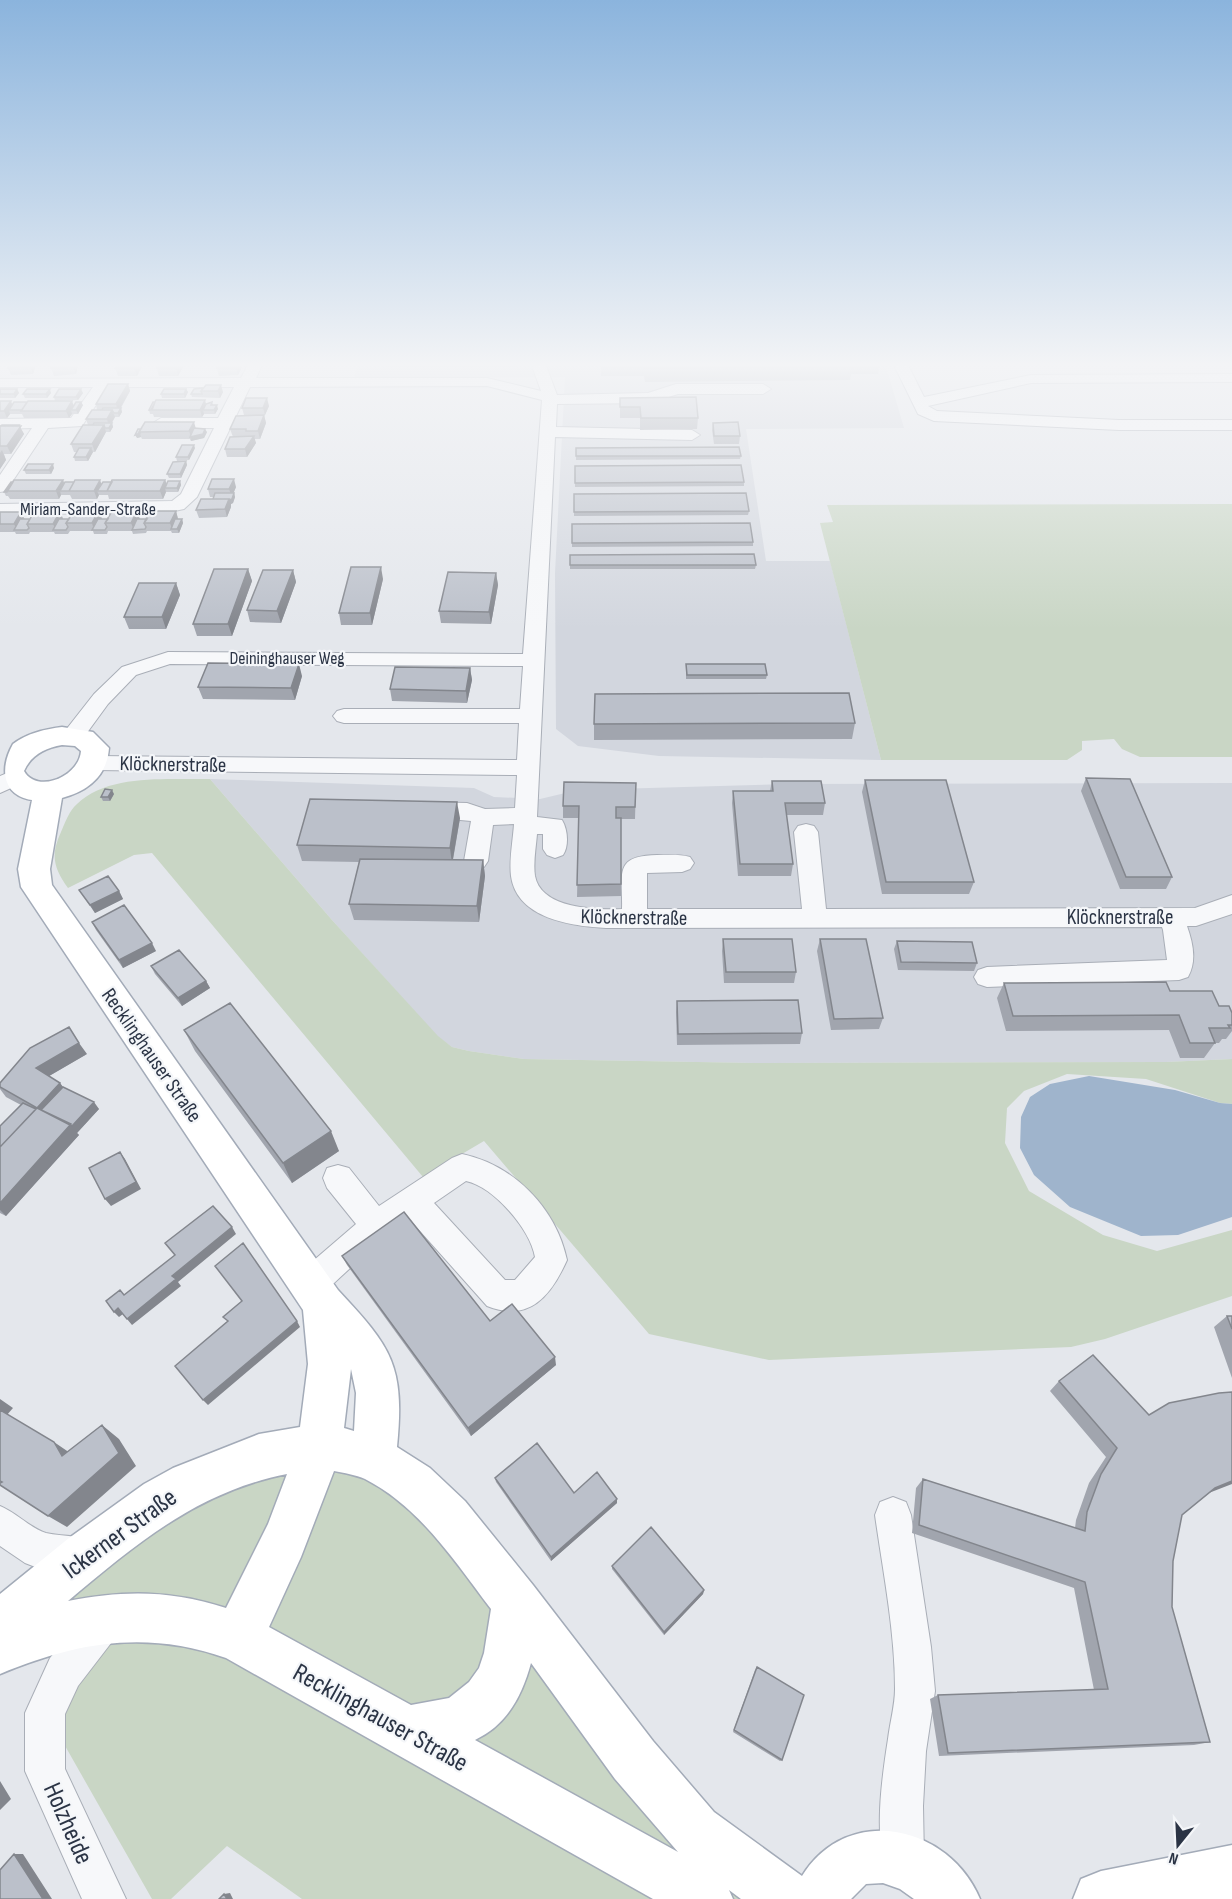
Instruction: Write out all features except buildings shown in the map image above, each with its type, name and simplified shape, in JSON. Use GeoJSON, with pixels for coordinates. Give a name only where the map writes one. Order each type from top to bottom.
{"type":"FeatureCollection","features":[{"type":"Feature","properties":{"kind":"main road"},"geometry":{"type":"LineString","coordinates":[[73,736],[83,738],[95,748],[95,763],[78,781],[49,790],[26,789],[8,766],[39,741],[73,736]]}},
{"type":"Feature","properties":{"kind":"main road","name":"Recklinghauser Straße"},"geometry":{"type":"LineString","coordinates":[[49,790],[34,869],[37,886],[316,1294],[368,1358],[376,1383],[373,1458]]}},
{"type":"Feature","properties":{"kind":"main road","name":"Recklinghauser Straße"},"geometry":{"type":"LineString","coordinates":[[316,1294],[330,1369],[320,1445],[304,1495],[238,1636],[638,1859],[705,1899]]}},
{"type":"Feature","properties":{"kind":"main road"},"geometry":{"type":"LineString","coordinates":[[320,1445],[373,1458],[414,1484],[449,1517],[516,1602],[634,1760],[695,1831],[788,1899]]}},
{"type":"Feature","properties":{"kind":"main road","name":"Ickerner Straße"},"geometry":{"type":"LineString","coordinates":[[0,1626],[86,1555],[160,1500],[189,1484],[259,1457],[320,1445]]}},
{"type":"Feature","properties":{"kind":"main road"},"geometry":{"type":"LineString","coordinates":[[406,1731],[432,1728],[462,1720],[484,1703],[502,1676],[513,1638],[516,1602]]}},
{"type":"Feature","properties":{"kind":"main road"},"geometry":{"type":"LineString","coordinates":[[0,1649],[50,1631],[107,1619],[168,1618],[238,1636]]}},
{"type":"Feature","properties":{"kind":"main road"},"geometry":{"type":"LineString","coordinates":[[819,1899],[824,1887],[843,1867],[866,1857],[891,1856],[916,1865],[939,1882],[952,1899]]}},
{"type":"Feature","properties":{"kind":"main road"},"geometry":{"type":"LineString","coordinates":[[1101,1899],[1232,1873]]}},
{"type":"Feature","properties":{"kind":"street"},"geometry":{"type":"LineString","coordinates":[[0,487],[24,452]]}},
{"type":"Feature","properties":{"kind":"street","name":"Miriam-Sander-Straße"},"geometry":{"type":"LineString","coordinates":[[0,509],[165,508],[178,505],[188,497],[210,452]]}},
{"type":"Feature","properties":{"kind":"street"},"geometry":{"type":"LineString","coordinates":[[529,768],[533,660],[548,452]]}},
{"type":"Feature","properties":{"kind":"street","name":"Deininghauser Weg"},"geometry":{"type":"LineString","coordinates":[[73,736],[101,699],[129,671],[168,657],[533,660]]}},
{"type":"Feature","properties":{"kind":"street"},"geometry":{"type":"LineString","coordinates":[[344,716],[531,716]]}},
{"type":"Feature","properties":{"kind":"street","name":"Klöcknerstraße"},"geometry":{"type":"LineString","coordinates":[[95,763],[529,768],[523,876],[526,889],[549,908],[576,917],[634,919],[1196,917],[1232,904]]}},
{"type":"Feature","properties":{"kind":"street"},"geometry":{"type":"LineString","coordinates":[[410,810],[467,811],[483,817],[526,820],[554,826],[555,849]]}},
{"type":"Feature","properties":{"kind":"street"},"geometry":{"type":"LineString","coordinates":[[476,861],[483,817]]}},
{"type":"Feature","properties":{"kind":"street"},"geometry":{"type":"LineString","coordinates":[[806,832],[816,918]]}},
{"type":"Feature","properties":{"kind":"street"},"geometry":{"type":"LineString","coordinates":[[634,919],[635,868],[639,864],[682,863]]}},
{"type":"Feature","properties":{"kind":"street"},"geometry":{"type":"LineString","coordinates":[[987,977],[1179,970],[1182,957],[1178,935],[1171,917]]}},
{"type":"Feature","properties":{"kind":"street"},"geometry":{"type":"LineString","coordinates":[[316,1294],[376,1226],[402,1208],[462,1167],[473,1167],[489,1174],[508,1191],[548,1240],[551,1260],[534,1285],[521,1296],[498,1295],[420,1209],[402,1208]]}},
{"type":"Feature","properties":{"kind":"street"},"geometry":{"type":"LineString","coordinates":[[338,1178],[376,1226]]}},
{"type":"Feature","properties":{"kind":"street"},"geometry":{"type":"LineString","coordinates":[[893,1515],[912,1647],[915,1691],[906,1751],[902,1806],[903,1860]]}},
{"type":"Feature","properties":{"kind":"street"},"geometry":{"type":"LineString","coordinates":[[0,1524],[38,1550],[86,1555]]}},
{"type":"Feature","properties":{"kind":"street","name":"Holzheide"},"geometry":{"type":"LineString","coordinates":[[104,1899],[45,1771],[45,1713],[64,1672],[107,1619]]}},
{"type":"Feature","properties":{"kind":"shaded area"},"geometry":{"type":"Polygon","coordinates":[[[561,452],[749,452],[766,561],[830,561],[881,760],[659,756],[578,746],[556,729],[555,573],[561,452]]]}},
{"type":"Feature","properties":{"kind":"shaded area"},"geometry":{"type":"Polygon","coordinates":[[[210,779],[474,788],[494,797],[540,799],[578,790],[790,784],[1232,783],[1232,1059],[1166,1062],[756,1063],[524,1059],[452,1047],[438,1037],[332,920],[210,779]]]}},
{"type":"Feature","properties":{"kind":"green space"},"geometry":{"type":"Polygon","coordinates":[[[1232,504],[1232,757],[1140,757],[1122,749],[1114,739],[1082,741],[1082,750],[1067,760],[881,760],[820,523],[833,522],[827,505],[1232,504]]]}},
{"type":"Feature","properties":{"kind":"green space"},"geometry":{"type":"Polygon","coordinates":[[[210,779],[332,920],[438,1036],[452,1047],[524,1059],[756,1063],[1166,1062],[1232,1059],[1232,1104],[1220,1103],[1146,1079],[1067,1074],[1024,1091],[1007,1108],[1005,1143],[1029,1191],[1103,1235],[1157,1251],[1232,1230],[1232,1296],[1105,1339],[1071,1347],[769,1360],[649,1334],[484,1141],[423,1177],[152,853],[134,855],[68,888],[55,862],[55,848],[72,810],[90,794],[106,787],[140,780],[210,779]]]}},
{"type":"Feature","properties":{"kind":"green space"},"geometry":{"type":"Polygon","coordinates":[[[280,1467],[357,1474],[399,1491],[463,1567],[560,1705],[664,1829],[755,1899],[302,1899],[227,1846],[171,1899],[152,1899],[64,1744],[63,1712],[86,1673],[66,1588],[148,1530],[280,1467]]]}},
{"type":"Feature","properties":{"kind":"water"},"geometry":{"type":"Polygon","coordinates":[[[1089,1076],[1175,1090],[1220,1103],[1232,1104],[1232,1217],[1178,1235],[1141,1236],[1070,1207],[1034,1175],[1020,1148],[1021,1117],[1030,1097],[1050,1084],[1089,1076]]]}}]}
